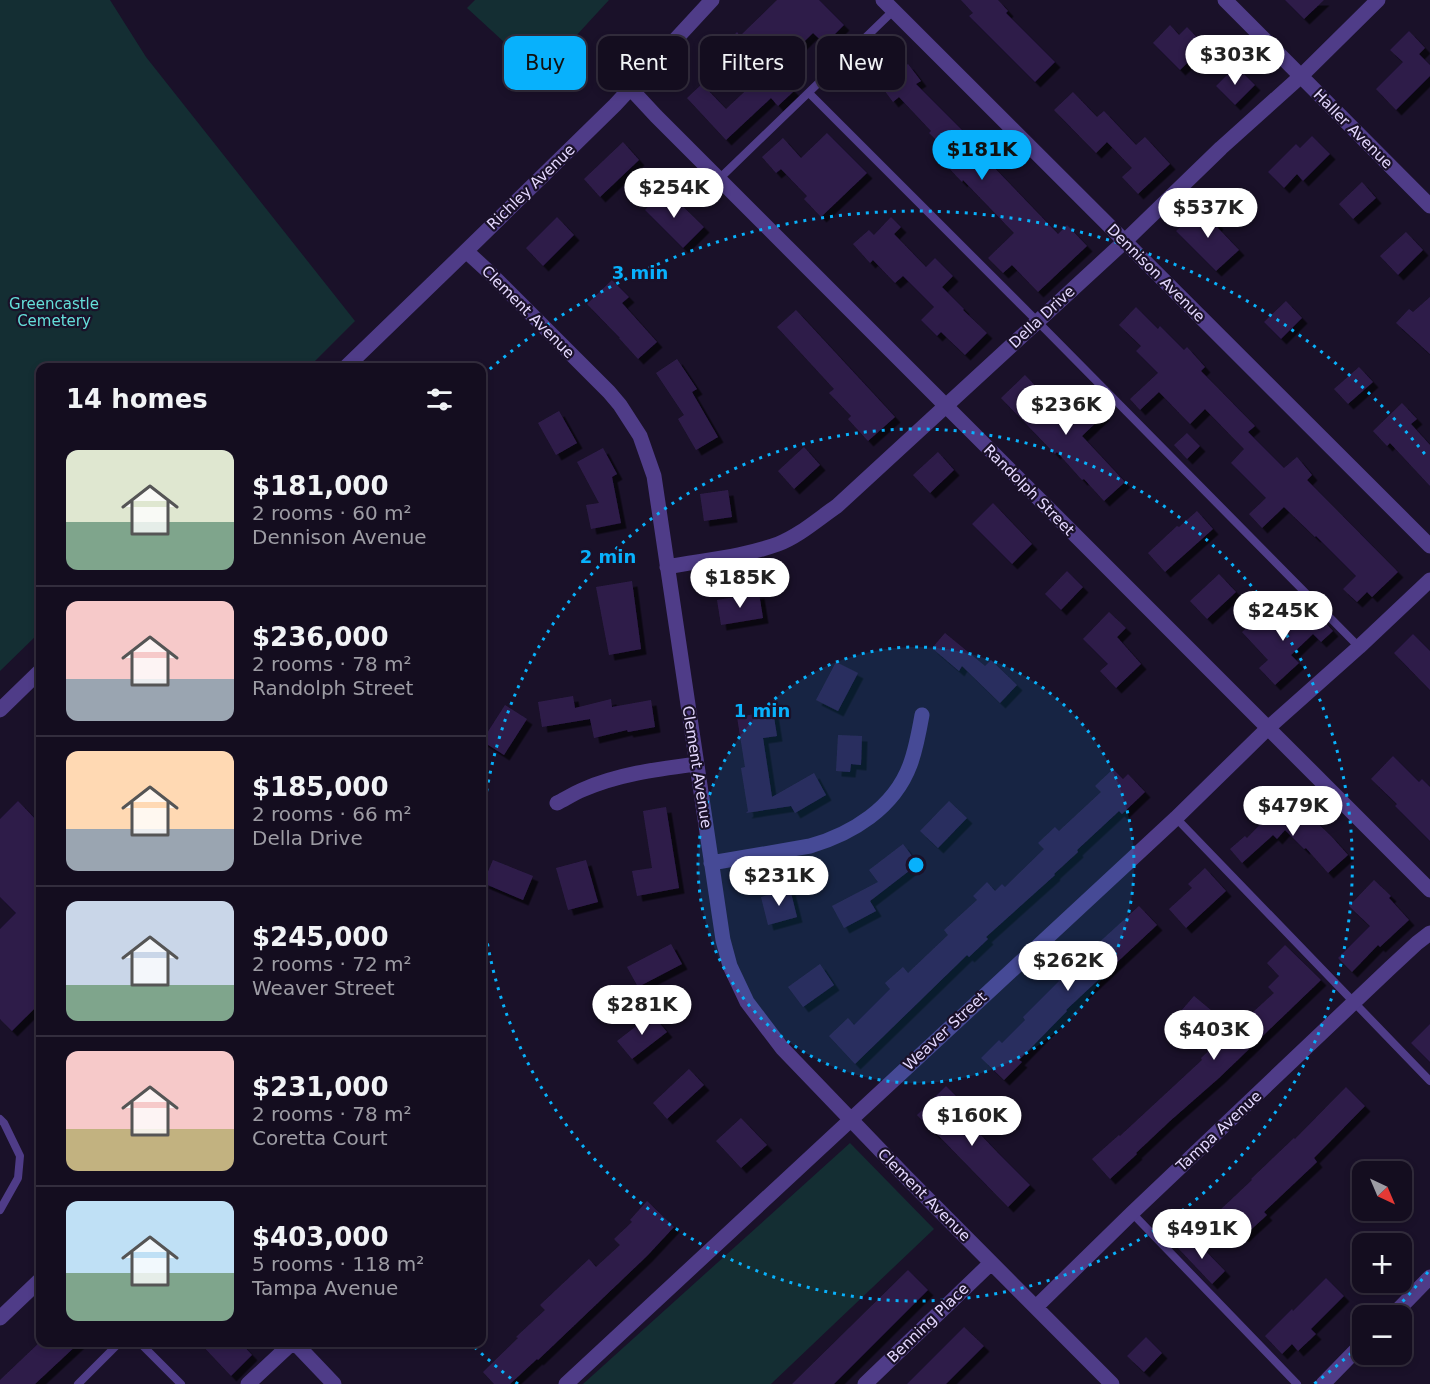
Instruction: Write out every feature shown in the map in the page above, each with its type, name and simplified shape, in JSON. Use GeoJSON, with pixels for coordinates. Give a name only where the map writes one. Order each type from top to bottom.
{"type":"FeatureCollection","features":[{"type":"Feature","properties":{"kind":"street","name":"Richley Avenue"},"geometry":{"type":"LineString","coordinates":[[678,36],[712,0]]}},
{"type":"Feature","properties":{"kind":"street","name":"Haller Avenue"},"geometry":{"type":"LineString","coordinates":[[1225,0],[1430,206]]}},
{"type":"Feature","properties":{"kind":"street","name":"Della Drive"},"geometry":{"type":"LineString","coordinates":[[667,567],[726,558],[779,544],[803,531],[837,506],[1124,242],[1221,148],[1300,77],[1378,0]]}},
{"type":"Feature","properties":{"kind":"street","name":"Dennison Avenue"},"geometry":{"type":"LineString","coordinates":[[889,5],[1430,546]]}},
{"type":"Feature","properties":{"kind":"street","name":"Richley Avenue"},"geometry":{"type":"LineString","coordinates":[[350,363],[628,90]]}},
{"type":"Feature","properties":{"kind":"street","name":"Randolph Street"},"geometry":{"type":"LineString","coordinates":[[632,90],[1430,890]]}},
{"type":"Feature","properties":{"kind":"street","name":"Clement Avenue"},"geometry":{"type":"LineString","coordinates":[[466,251],[609,392],[640,436],[654,476],[723,940],[729,966],[747,1002],[782,1047],[850,1119],[1112,1384]]}},
{"type":"Feature","properties":{"kind":"street","name":"Weaver Street"},"geometry":{"type":"LineString","coordinates":[[566,1384],[1176,818],[1268,728],[1430,580]]}},
{"type":"Feature","properties":{"kind":"street"},"geometry":{"type":"LineString","coordinates":[[0,710],[36,680]]}},
{"type":"Feature","properties":{"kind":"street"},"geometry":{"type":"LineString","coordinates":[[711,863],[810,846],[825,842],[854,828],[886,803],[903,781],[911,765],[922,716]]}},
{"type":"Feature","properties":{"kind":"street"},"geometry":{"type":"LineString","coordinates":[[557,803],[582,790],[608,781],[641,772],[696,764]]}},
{"type":"Feature","properties":{"kind":"street","name":"Tampa Avenue"},"geometry":{"type":"LineString","coordinates":[[1036,1307],[1132,1213],[1430,933]]}},
{"type":"Feature","properties":{"kind":"street","name":"Benning Place"},"geometry":{"type":"LineString","coordinates":[[865,1384],[991,1263]]}},
{"type":"Feature","properties":{"kind":"street"},"geometry":{"type":"LineString","coordinates":[[1403,1305],[1430,1277]]}},
{"type":"Feature","properties":{"kind":"street"},"geometry":{"type":"LineString","coordinates":[[0,1318],[36,1284]]}},
{"type":"Feature","properties":{"kind":"street"},"geometry":{"type":"LineString","coordinates":[[248,1384],[288,1347]]}},
{"type":"Feature","properties":{"kind":"street"},"geometry":{"type":"LineString","coordinates":[[298,1347],[334,1384]]}},
{"type":"Feature","properties":{"kind":"street"},"geometry":{"type":"LineString","coordinates":[[1323,1384],[1352,1354]]}},
{"type":"Feature","properties":{"kind":"lane"},"geometry":{"type":"LineString","coordinates":[[719,179],[809,93],[889,5]]}},
{"type":"Feature","properties":{"kind":"lane"},"geometry":{"type":"LineString","coordinates":[[809,93],[1359,647]]}},
{"type":"Feature","properties":{"kind":"lane"},"geometry":{"type":"LineString","coordinates":[[1176,818],[1430,1081]]}},
{"type":"Feature","properties":{"kind":"lane"},"geometry":{"type":"LineString","coordinates":[[0,1119],[20,1156],[18,1178],[0,1210]]}},
{"type":"Feature","properties":{"kind":"lane"},"geometry":{"type":"LineString","coordinates":[[1132,1213],[1298,1384]]}},
{"type":"Feature","properties":{"kind":"lane"},"geometry":{"type":"LineString","coordinates":[[78,1384],[115,1347]]}},
{"type":"Feature","properties":{"kind":"lane"},"geometry":{"type":"LineString","coordinates":[[144,1347],[181,1384]]}},
{"type":"Feature","properties":{"kind":"green space","name":"Greencastle Cemetery"},"geometry":{"type":"Polygon","coordinates":[[[0,0],[110,0],[146,57],[355,321],[313,363],[36,363],[36,636],[0,671],[0,0]]]}},
{"type":"Feature","properties":{"kind":"green space"},"geometry":{"type":"Polygon","coordinates":[[[475,0],[609,0],[576,36],[504,36],[504,42],[467,8],[475,0]]]}},
{"type":"Feature","properties":{"kind":"green space"},"geometry":{"type":"Polygon","coordinates":[[[850,1143],[934,1229],[771,1384],[583,1384],[850,1143]]]}},
{"type":"Feature","properties":{"kind":"building"},"geometry":{"type":"Polygon","coordinates":[[[777,0],[819,0],[844,25],[833,36],[817,37],[813,33],[805,41],[805,36],[740,36],[777,0]]]}},
{"type":"Feature","properties":{"kind":"building"},"geometry":{"type":"Polygon","coordinates":[[[961,0],[998,0],[1008,11],[1006,13],[1055,62],[1035,82],[969,16],[973,13],[961,0]]]}},
{"type":"Feature","properties":{"kind":"building"},"geometry":{"type":"Polygon","coordinates":[[[1285,0],[1324,0],[1304,19],[1285,0]]]}},
{"type":"Feature","properties":{"kind":"building"},"geometry":{"type":"Polygon","coordinates":[[[1170,25],[1179,35],[1187,27],[1205,46],[1180,70],[1153,43],[1170,25]]]}},
{"type":"Feature","properties":{"kind":"building"},"geometry":{"type":"Polygon","coordinates":[[[1409,31],[1425,48],[1419,54],[1430,65],[1430,76],[1396,110],[1376,89],[1403,62],[1390,50],[1409,31]]]}},
{"type":"Feature","properties":{"kind":"building"},"geometry":{"type":"Polygon","coordinates":[[[908,64],[921,81],[916,84],[964,132],[986,159],[1058,234],[1067,225],[1087,246],[1038,292],[1012,265],[1003,273],[988,258],[1014,233],[945,164],[953,156],[929,133],[931,131],[899,97],[893,102],[884,90],[905,90],[905,66],[908,64]]]}},
{"type":"Feature","properties":{"kind":"building"},"geometry":{"type":"Polygon","coordinates":[[[1236,66],[1255,85],[1235,105],[1216,86],[1236,66]]]}},
{"type":"Feature","properties":{"kind":"building"},"geometry":{"type":"Polygon","coordinates":[[[700,86],[700,90],[708,90],[726,109],[746,90],[794,91],[778,106],[771,98],[726,140],[687,98],[700,86]]]}},
{"type":"Feature","properties":{"kind":"building"},"geometry":{"type":"Polygon","coordinates":[[[1073,92],[1097,117],[1104,111],[1136,145],[1145,137],[1170,164],[1138,194],[1122,177],[1132,168],[1107,142],[1096,153],[1054,110],[1073,92]]]}},
{"type":"Feature","properties":{"kind":"building"},"geometry":{"type":"Polygon","coordinates":[[[827,133],[867,173],[821,217],[804,199],[807,196],[781,169],[776,173],[762,157],[783,138],[801,158],[827,133]]]}},
{"type":"Feature","properties":{"kind":"building"},"geometry":{"type":"Polygon","coordinates":[[[1312,136],[1330,154],[1303,181],[1297,174],[1284,188],[1268,172],[1296,144],[1300,148],[1312,136]]]}},
{"type":"Feature","properties":{"kind":"building"},"geometry":{"type":"Polygon","coordinates":[[[623,142],[639,160],[600,197],[584,179],[623,142]]]}},
{"type":"Feature","properties":{"kind":"building"},"geometry":{"type":"Polygon","coordinates":[[[1362,182],[1376,198],[1353,219],[1339,204],[1362,182]]]}},
{"type":"Feature","properties":{"kind":"building"},"geometry":{"type":"Polygon","coordinates":[[[665,189],[704,227],[683,248],[645,210],[665,189]]]}},
{"type":"Feature","properties":{"kind":"building"},"geometry":{"type":"Polygon","coordinates":[[[1202,207],[1239,250],[1216,271],[1176,231],[1202,207]]]}},
{"type":"Feature","properties":{"kind":"building"},"geometry":{"type":"Polygon","coordinates":[[[557,217],[574,235],[543,266],[526,248],[557,217]]]}},
{"type":"Feature","properties":{"kind":"building"},"geometry":{"type":"Polygon","coordinates":[[[891,217],[901,227],[894,234],[926,267],[935,258],[953,276],[942,287],[987,333],[965,355],[941,332],[937,336],[921,320],[934,307],[903,276],[895,283],[873,260],[870,263],[853,244],[869,230],[874,235],[891,217]]]}},
{"type":"Feature","properties":{"kind":"building"},"geometry":{"type":"Polygon","coordinates":[[[1406,232],[1423,250],[1398,275],[1380,256],[1406,232]]]}},
{"type":"Feature","properties":{"kind":"building"},"geometry":{"type":"Polygon","coordinates":[[[612,280],[629,297],[622,303],[657,342],[638,359],[587,304],[612,280]]]}},
{"type":"Feature","properties":{"kind":"building"},"geometry":{"type":"Polygon","coordinates":[[[1430,297],[1430,354],[1396,323],[1409,309],[1413,312],[1430,297]]]}},
{"type":"Feature","properties":{"kind":"building"},"geometry":{"type":"Polygon","coordinates":[[[1286,301],[1302,318],[1281,339],[1264,322],[1286,301]]]}},
{"type":"Feature","properties":{"kind":"building"},"geometry":{"type":"Polygon","coordinates":[[[1136,307],[1158,329],[1160,326],[1184,350],[1187,347],[1205,367],[1201,371],[1255,426],[1248,432],[1284,468],[1297,457],[1312,475],[1307,480],[1398,572],[1372,597],[1367,592],[1357,602],[1343,589],[1356,576],[1284,507],[1262,528],[1249,514],[1266,498],[1231,463],[1244,449],[1205,409],[1190,424],[1159,392],[1140,410],[1130,399],[1158,373],[1136,351],[1141,346],[1119,325],[1136,307]]]}},
{"type":"Feature","properties":{"kind":"building"},"geometry":{"type":"Polygon","coordinates":[[[796,310],[895,417],[868,441],[848,419],[851,416],[829,393],[834,389],[777,327],[796,310]]]}},
{"type":"Feature","properties":{"kind":"building"},"geometry":{"type":"Polygon","coordinates":[[[677,359],[697,389],[692,392],[718,437],[696,450],[678,419],[684,415],[656,373],[677,359]]]}},
{"type":"Feature","properties":{"kind":"building"},"geometry":{"type":"Polygon","coordinates":[[[1359,367],[1373,382],[1348,404],[1334,389],[1359,367]]]}},
{"type":"Feature","properties":{"kind":"building"},"geometry":{"type":"Polygon","coordinates":[[[1025,375],[1047,398],[1041,404],[1061,426],[1089,399],[1104,415],[1082,436],[1125,482],[1104,501],[1001,398],[1025,375]]]}},
{"type":"Feature","properties":{"kind":"building"},"geometry":{"type":"Polygon","coordinates":[[[1402,403],[1417,419],[1411,424],[1430,445],[1430,486],[1390,443],[1387,446],[1373,431],[1402,403]]]}},
{"type":"Feature","properties":{"kind":"building"},"geometry":{"type":"Polygon","coordinates":[[[559,411],[577,443],[556,455],[538,423],[559,411]]]}},
{"type":"Feature","properties":{"kind":"building"},"geometry":{"type":"Polygon","coordinates":[[[1187,433],[1200,446],[1187,459],[1174,445],[1187,433]]]}},
{"type":"Feature","properties":{"kind":"building"},"geometry":{"type":"Polygon","coordinates":[[[804,447],[820,465],[794,489],[778,471],[804,447]]]}},
{"type":"Feature","properties":{"kind":"building"},"geometry":{"type":"Polygon","coordinates":[[[603,448],[617,474],[612,477],[621,523],[591,529],[586,505],[599,503],[577,462],[603,448]]]}},
{"type":"Feature","properties":{"kind":"building"},"geometry":{"type":"Polygon","coordinates":[[[938,452],[954,470],[930,493],[913,475],[938,452]]]}},
{"type":"Feature","properties":{"kind":"building"},"geometry":{"type":"Polygon","coordinates":[[[728,490],[732,517],[704,521],[700,494],[728,490]]]}},
{"type":"Feature","properties":{"kind":"building"},"geometry":{"type":"Polygon","coordinates":[[[993,503],[1032,544],[1012,564],[972,524],[993,503]]]}},
{"type":"Feature","properties":{"kind":"building"},"geometry":{"type":"Polygon","coordinates":[[[1197,511],[1213,529],[1165,572],[1148,553],[1197,511]]]}},
{"type":"Feature","properties":{"kind":"building"},"geometry":{"type":"Polygon","coordinates":[[[1067,571],[1083,587],[1061,610],[1045,594],[1067,571]]]}},
{"type":"Feature","properties":{"kind":"building"},"geometry":{"type":"Polygon","coordinates":[[[1219,574],[1236,592],[1207,619],[1190,601],[1219,574]]]}},
{"type":"Feature","properties":{"kind":"building"},"geometry":{"type":"Polygon","coordinates":[[[632,581],[641,649],[609,655],[596,587],[632,581]]]}},
{"type":"Feature","properties":{"kind":"building"},"geometry":{"type":"Polygon","coordinates":[[[759,593],[763,618],[721,625],[717,600],[759,593]]]}},
{"type":"Feature","properties":{"kind":"building"},"geometry":{"type":"Polygon","coordinates":[[[1313,609],[1333,631],[1321,642],[1313,634],[1291,655],[1299,663],[1275,685],[1259,668],[1268,660],[1242,632],[1266,610],[1287,633],[1313,609]]]}},
{"type":"Feature","properties":{"kind":"building"},"geometry":{"type":"Polygon","coordinates":[[[1109,612],[1126,628],[1117,637],[1141,664],[1116,688],[1100,671],[1108,664],[1083,639],[1109,612]]]}},
{"type":"Feature","properties":{"kind":"building"},"geometry":{"type":"Polygon","coordinates":[[[945,633],[985,666],[991,660],[1017,685],[1000,703],[962,666],[959,671],[932,648],[945,633]]]}},
{"type":"Feature","properties":{"kind":"building"},"geometry":{"type":"Polygon","coordinates":[[[1413,634],[1430,651],[1430,690],[1394,653],[1413,634]]]}},
{"type":"Feature","properties":{"kind":"building"},"geometry":{"type":"Polygon","coordinates":[[[836,662],[858,673],[838,711],[816,700],[836,662]]]}},
{"type":"Feature","properties":{"kind":"building"},"geometry":{"type":"Polygon","coordinates":[[[573,696],[575,708],[611,699],[612,707],[651,700],[655,727],[628,732],[627,730],[594,738],[590,719],[542,727],[538,702],[573,696]]]}},
{"type":"Feature","properties":{"kind":"building"},"geometry":{"type":"Polygon","coordinates":[[[505,705],[527,719],[504,755],[486,744],[486,735],[505,705]]]}},
{"type":"Feature","properties":{"kind":"building"},"geometry":{"type":"Polygon","coordinates":[[[773,711],[777,736],[763,738],[772,797],[814,773],[826,795],[795,813],[791,806],[746,813],[748,811],[741,768],[745,767],[737,717],[773,711]]]}},
{"type":"Feature","properties":{"kind":"building"},"geometry":{"type":"Polygon","coordinates":[[[838,735],[862,736],[861,765],[851,764],[850,772],[836,771],[838,735]]]}},
{"type":"Feature","properties":{"kind":"building"},"geometry":{"type":"Polygon","coordinates":[[[1393,756],[1419,782],[1422,779],[1430,787],[1430,841],[1371,779],[1393,756]]]}},
{"type":"Feature","properties":{"kind":"building"},"geometry":{"type":"Polygon","coordinates":[[[1113,769],[1123,779],[1128,774],[1145,792],[1122,814],[1119,811],[1077,850],[1078,852],[1055,875],[986,937],[988,939],[969,957],[967,955],[855,1064],[829,1036],[848,1018],[854,1025],[890,989],[885,983],[903,967],[908,973],[948,935],[944,930],[977,900],[973,896],[987,882],[995,891],[1002,884],[1005,887],[1044,849],[1038,843],[1055,827],[1059,831],[1101,792],[1095,786],[1113,769]]]}},
{"type":"Feature","properties":{"kind":"building"},"geometry":{"type":"Polygon","coordinates":[[[1285,799],[1306,819],[1309,815],[1348,855],[1328,873],[1306,848],[1304,849],[1285,830],[1277,839],[1273,835],[1242,863],[1230,849],[1245,836],[1247,838],[1285,799]]]}},
{"type":"Feature","properties":{"kind":"building"},"geometry":{"type":"Polygon","coordinates":[[[18,801],[36,820],[36,1007],[12,1031],[0,1019],[0,929],[16,913],[0,897],[0,819],[18,801]]]}},
{"type":"Feature","properties":{"kind":"building"},"geometry":{"type":"Polygon","coordinates":[[[949,801],[967,818],[938,848],[920,831],[949,801]]]}},
{"type":"Feature","properties":{"kind":"building"},"geometry":{"type":"Polygon","coordinates":[[[666,807],[679,888],[637,896],[632,871],[652,868],[643,811],[666,807]]]}},
{"type":"Feature","properties":{"kind":"building"},"geometry":{"type":"Polygon","coordinates":[[[903,844],[918,864],[870,901],[876,911],[844,928],[832,906],[878,882],[869,870],[903,844]]]}},
{"type":"Feature","properties":{"kind":"building"},"geometry":{"type":"Polygon","coordinates":[[[493,860],[533,876],[523,900],[486,884],[486,876],[493,860]]]}},
{"type":"Feature","properties":{"kind":"building"},"geometry":{"type":"Polygon","coordinates":[[[586,860],[598,902],[568,910],[556,868],[586,860]]]}},
{"type":"Feature","properties":{"kind":"building"},"geometry":{"type":"Polygon","coordinates":[[[1205,868],[1226,891],[1186,928],[1169,909],[1192,888],[1188,884],[1205,868]]]}},
{"type":"Feature","properties":{"kind":"building"},"geometry":{"type":"Polygon","coordinates":[[[1374,880],[1391,896],[1389,898],[1409,920],[1380,947],[1378,945],[1352,972],[1338,958],[1370,926],[1349,906],[1374,880]]]}},
{"type":"Feature","properties":{"kind":"building"},"geometry":{"type":"Polygon","coordinates":[[[790,889],[797,917],[768,925],[761,897],[790,889]]]}},
{"type":"Feature","properties":{"kind":"building"},"geometry":{"type":"Polygon","coordinates":[[[1139,906],[1157,925],[1066,1010],[1019,1060],[1022,1062],[1004,1080],[981,1058],[999,1040],[1002,1043],[1025,1020],[1023,1017],[1058,980],[1139,906]]]}},
{"type":"Feature","properties":{"kind":"building"},"geometry":{"type":"Polygon","coordinates":[[[671,944],[682,964],[638,987],[627,967],[671,944]]]}},
{"type":"Feature","properties":{"kind":"building"},"geometry":{"type":"Polygon","coordinates":[[[1285,945],[1321,980],[1110,1179],[1092,1159],[1120,1136],[1202,1060],[1201,1058],[1274,993],[1268,987],[1279,976],[1267,963],[1285,945]]]}},
{"type":"Feature","properties":{"kind":"building"},"geometry":{"type":"Polygon","coordinates":[[[820,964],[834,985],[803,1007],[788,987],[820,964]]]}},
{"type":"Feature","properties":{"kind":"building"},"geometry":{"type":"Polygon","coordinates":[[[1194,996],[1212,1011],[1198,1026],[1181,1011],[1194,996]]]}},
{"type":"Feature","properties":{"kind":"building"},"geometry":{"type":"Polygon","coordinates":[[[652,1014],[667,1032],[632,1059],[617,1041],[652,1014]]]}},
{"type":"Feature","properties":{"kind":"building"},"geometry":{"type":"Polygon","coordinates":[[[1430,1024],[1430,1062],[1411,1043],[1430,1024]]]}},
{"type":"Feature","properties":{"kind":"building"},"geometry":{"type":"Polygon","coordinates":[[[689,1069],[704,1085],[667,1119],[653,1103],[689,1069]]]}},
{"type":"Feature","properties":{"kind":"building"},"geometry":{"type":"Polygon","coordinates":[[[946,1086],[964,1104],[958,1111],[1030,1185],[1008,1207],[917,1115],[946,1086]]]}},
{"type":"Feature","properties":{"kind":"building"},"geometry":{"type":"Polygon","coordinates":[[[1346,1087],[1365,1106],[1314,1158],[1317,1162],[1264,1212],[1267,1215],[1243,1237],[1219,1211],[1346,1087]]]}},
{"type":"Feature","properties":{"kind":"building"},"geometry":{"type":"Polygon","coordinates":[[[741,1118],[767,1145],[741,1168],[716,1141],[741,1118]]]}},
{"type":"Feature","properties":{"kind":"building"},"geometry":{"type":"Polygon","coordinates":[[[647,1201],[674,1227],[647,1256],[538,1360],[510,1384],[494,1384],[483,1372],[545,1310],[540,1305],[589,1259],[596,1267],[620,1245],[614,1239],[632,1222],[630,1220],[647,1201]]]}},
{"type":"Feature","properties":{"kind":"building"},"geometry":{"type":"Polygon","coordinates":[[[1191,1236],[1225,1271],[1212,1284],[1178,1248],[1191,1236]]]}},
{"type":"Feature","properties":{"kind":"building"},"geometry":{"type":"Polygon","coordinates":[[[908,1270],[928,1290],[834,1384],[792,1384],[908,1270]]]}},
{"type":"Feature","properties":{"kind":"building"},"geometry":{"type":"Polygon","coordinates":[[[1326,1278],[1344,1296],[1311,1329],[1316,1334],[1298,1351],[1292,1344],[1282,1354],[1265,1336],[1326,1278]]]}},
{"type":"Feature","properties":{"kind":"building"},"geometry":{"type":"Polygon","coordinates":[[[964,1327],[984,1346],[946,1384],[907,1384],[964,1327]]]}},
{"type":"Feature","properties":{"kind":"building"},"geometry":{"type":"Polygon","coordinates":[[[1146,1337],[1162,1353],[1144,1372],[1127,1356],[1146,1337]]]}},
{"type":"Feature","properties":{"kind":"building"},"geometry":{"type":"Polygon","coordinates":[[[36,1346],[75,1347],[35,1384],[0,1384],[0,1380],[36,1346]]]}},
{"type":"Feature","properties":{"kind":"building"},"geometry":{"type":"Polygon","coordinates":[[[204,1347],[245,1347],[252,1355],[231,1376],[204,1347]]]}}]}
